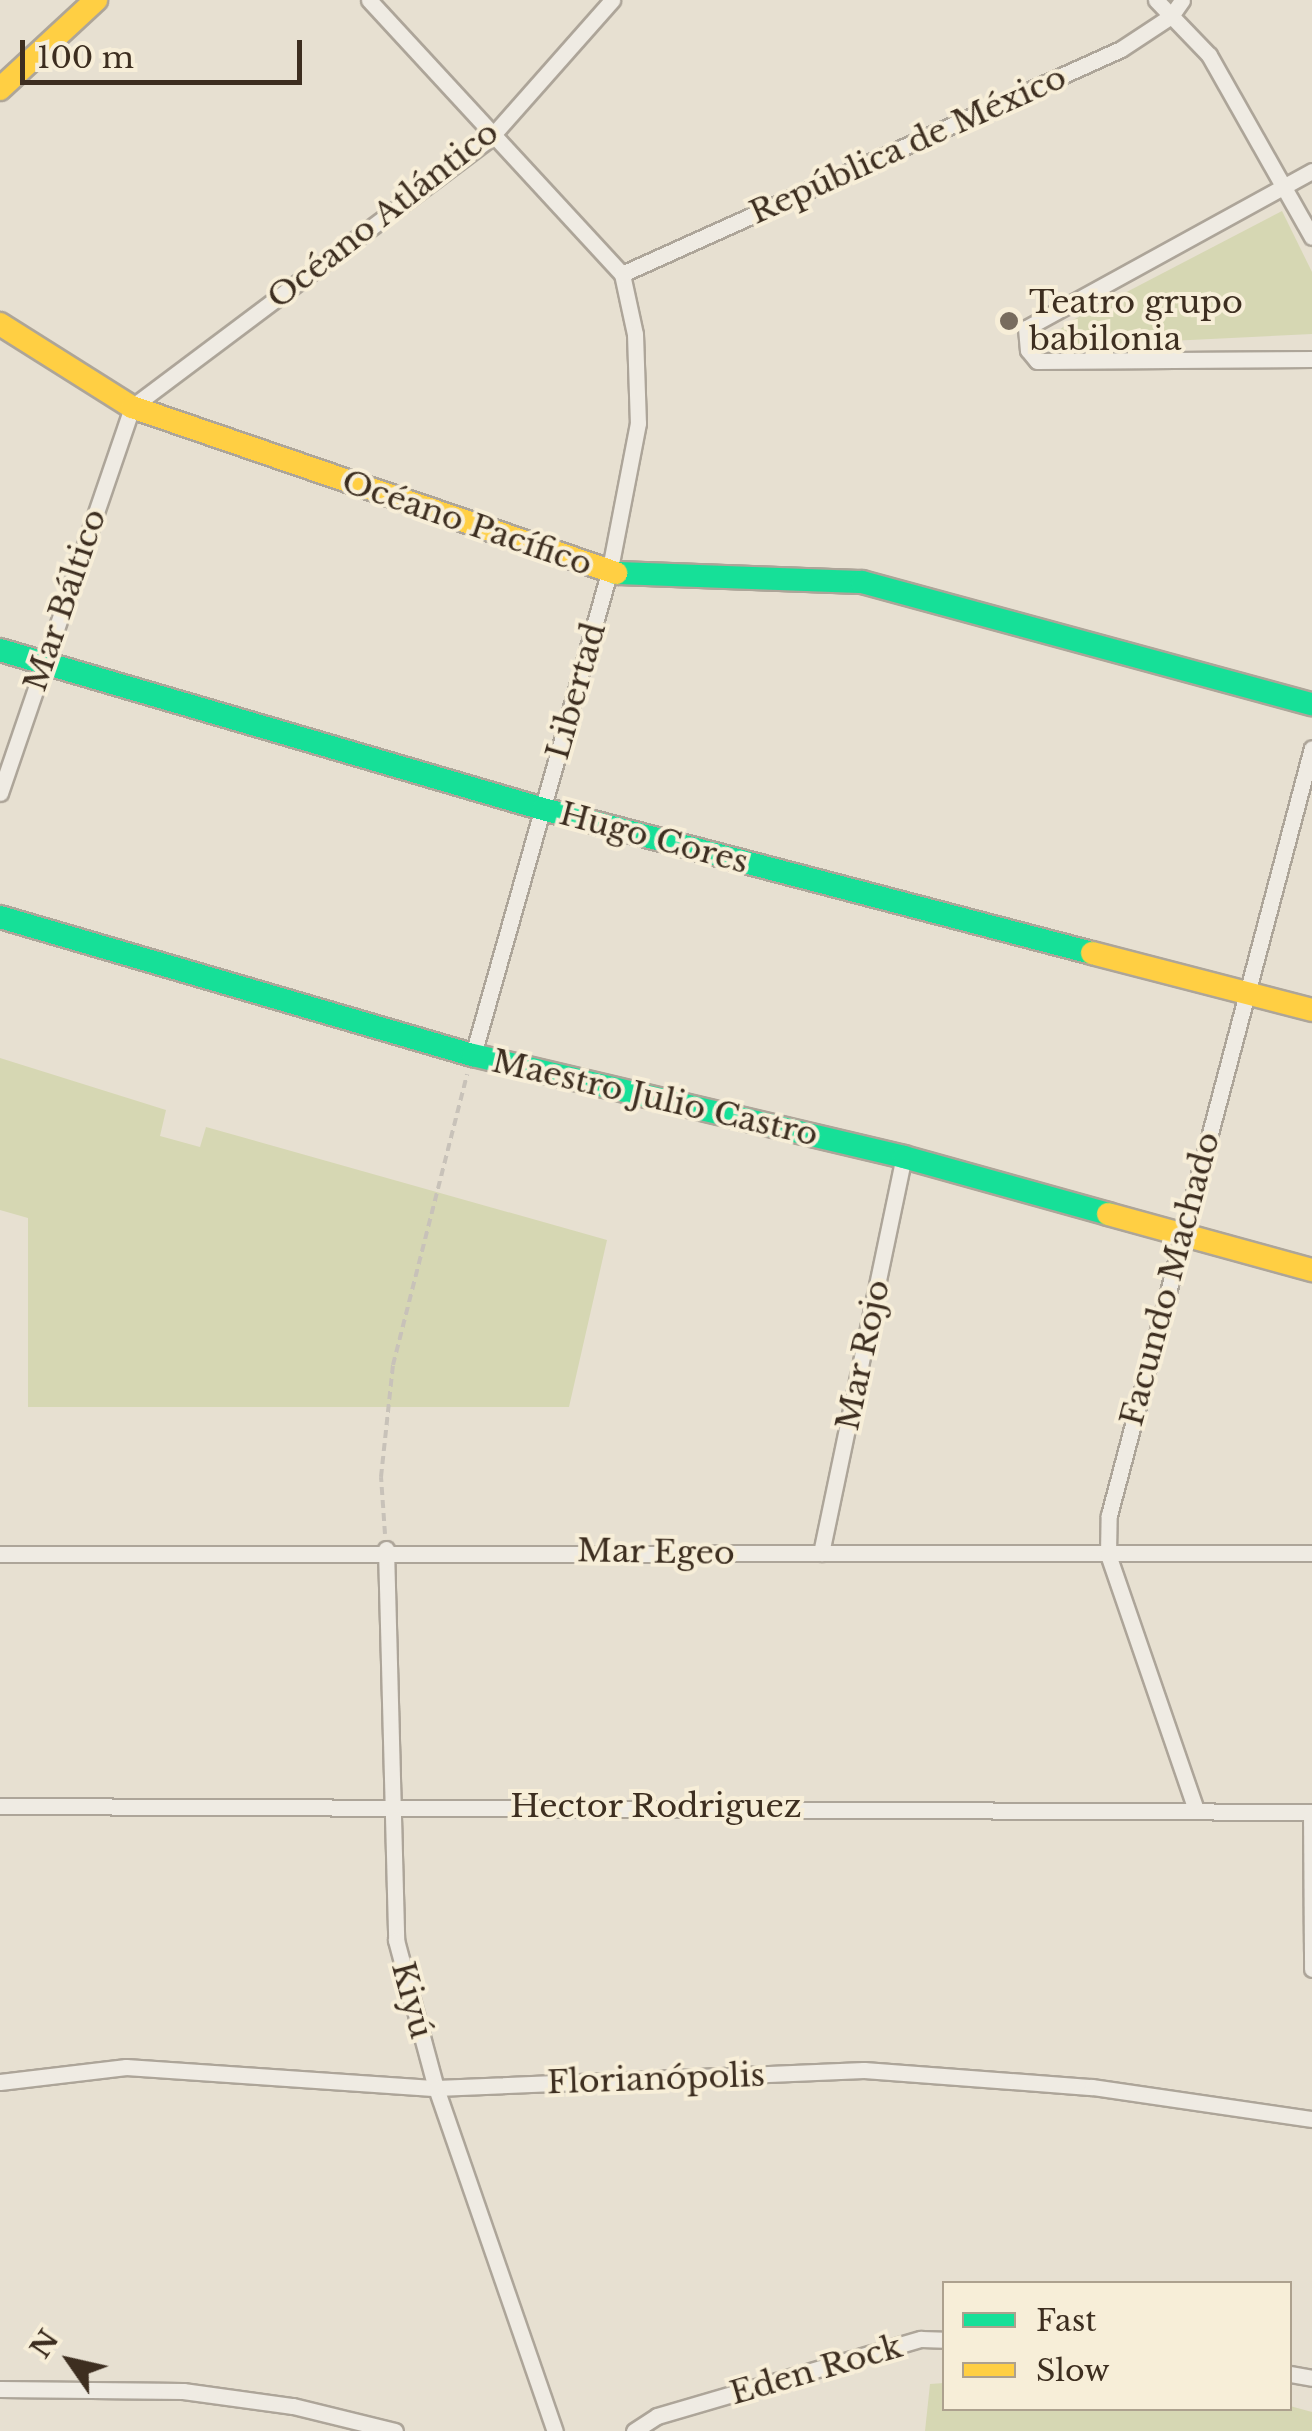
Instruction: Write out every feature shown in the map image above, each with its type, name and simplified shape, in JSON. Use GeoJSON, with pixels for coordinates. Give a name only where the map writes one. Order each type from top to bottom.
{"type":"FeatureCollection","features":[{"type":"Feature","properties":{"kind":"street"},"geometry":{"type":"LineString","coordinates":[[0,89],[96,0]]}},
{"type":"Feature","properties":{"kind":"street"},"geometry":{"type":"LineString","coordinates":[[369,0],[491,137],[622,274]]}},
{"type":"Feature","properties":{"kind":"street","name":"Océano Atlántico"},"geometry":{"type":"LineString","coordinates":[[132,406],[491,137],[612,0]]}},
{"type":"Feature","properties":{"kind":"street"},"geometry":{"type":"LineString","coordinates":[[1156,0],[1209,55],[1288,184],[1312,237]]}},
{"type":"Feature","properties":{"kind":"street","name":"República de México"},"geometry":{"type":"LineString","coordinates":[[622,274],[1121,50],[1171,16],[1182,0]]}},
{"type":"Feature","properties":{"kind":"street"},"geometry":{"type":"LineString","coordinates":[[1312,171],[1026,328],[1028,350],[1038,360],[1312,360]]}},
{"type":"Feature","properties":{"kind":"street","name":"Libertad"},"geometry":{"type":"LineString","coordinates":[[473,1055],[609,573],[638,424],[635,334],[622,274]]}},
{"type":"Feature","properties":{"kind":"street","name":"Océano Pacífico"},"geometry":{"type":"LineString","coordinates":[[0,324],[132,406],[609,573],[862,582],[1312,704]]}},
{"type":"Feature","properties":{"kind":"street","name":"Mar Báltico"},"geometry":{"type":"LineString","coordinates":[[0,794],[41,663],[132,406]]}},
{"type":"Feature","properties":{"kind":"street","name":"Hugo Cores"},"geometry":{"type":"LineString","coordinates":[[0,650],[543,808],[1312,1010]]}},
{"type":"Feature","properties":{"kind":"street","name":"Facundo Machado"},"geometry":{"type":"LineString","coordinates":[[1195,1807],[1108,1554],[1109,1515],[1312,748]]}},
{"type":"Feature","properties":{"kind":"street","name":"Maestro Julio Castro"},"geometry":{"type":"LineString","coordinates":[[0,917],[473,1055],[904,1157],[1312,1270]]}},
{"type":"Feature","properties":{"kind":"street","name":"Mar Rojo"},"geometry":{"type":"LineString","coordinates":[[822,1553],[904,1157]]}},
{"type":"Feature","properties":{"kind":"street","name":"Mar Egeo"},"geometry":{"type":"LineString","coordinates":[[0,1554],[386,1549],[1312,1553]]}},
{"type":"Feature","properties":{"kind":"street","name":"Kiyú"},"geometry":{"type":"LineString","coordinates":[[386,1549],[396,1940],[436,2088],[556,2431]]}},
{"type":"Feature","properties":{"kind":"street","name":"Hector Rodriguez"},"geometry":{"type":"LineString","coordinates":[[0,1806],[1195,1807],[1312,1812]]}},
{"type":"Feature","properties":{"kind":"street"},"geometry":{"type":"LineString","coordinates":[[1312,1812],[1312,1969]]}},
{"type":"Feature","properties":{"kind":"street","name":"Florianópolis"},"geometry":{"type":"LineString","coordinates":[[0,2082],[126,2067],[436,2088],[864,2070],[1092,2087],[1312,2119]]}},
{"type":"Feature","properties":{"kind":"street","name":"Eden Rock"},"geometry":{"type":"LineString","coordinates":[[634,2431],[657,2416],[921,2340],[942,2340]]}},
{"type":"Feature","properties":{"kind":"street"},"geometry":{"type":"LineString","coordinates":[[0,2389],[183,2391],[293,2406],[395,2431]]}},
{"type":"Feature","properties":{"kind":"path"},"geometry":{"type":"LineString","coordinates":[[386,1549],[381,1477],[394,1365],[436,1176],[473,1055]]}},
{"type":"Feature","properties":{"kind":"green space"},"geometry":{"type":"Polygon","coordinates":[[[1282,211],[1312,272],[1312,334],[1088,345],[1059,341],[1056,333],[1069,322],[1282,211]]]}},
{"type":"Feature","properties":{"kind":"green space"},"geometry":{"type":"Polygon","coordinates":[[[0,1058],[166,1110],[160,1136],[200,1147],[206,1127],[607,1240],[569,1407],[28,1407],[28,1218],[0,1210],[0,1058]]]}},
{"type":"Feature","properties":{"kind":"green space"},"geometry":{"type":"Polygon","coordinates":[[[942,2383],[942,2411],[1292,2411],[1292,2407],[1312,2412],[1312,2431],[925,2431],[930,2384],[942,2383]]]}},
{"type":"Feature","properties":{"kind":"traffic: fast"},"geometry":{"type":"LineString","coordinates":[[616,573],[862,582],[1312,704]]}},
{"type":"Feature","properties":{"kind":"traffic: fast"},"geometry":{"type":"LineString","coordinates":[[0,650],[543,809],[1092,953]]}},
{"type":"Feature","properties":{"kind":"traffic: fast"},"geometry":{"type":"LineString","coordinates":[[0,917],[473,1055],[904,1157],[1108,1214]]}},
{"type":"Feature","properties":{"kind":"traffic: slow"},"geometry":{"type":"LineString","coordinates":[[0,89],[96,0]]}},
{"type":"Feature","properties":{"kind":"traffic: slow"},"geometry":{"type":"LineString","coordinates":[[0,324],[132,407],[616,573]]}},
{"type":"Feature","properties":{"kind":"traffic: slow"},"geometry":{"type":"LineString","coordinates":[[1092,953],[1312,1010]]}},
{"type":"Feature","properties":{"kind":"traffic: slow"},"geometry":{"type":"LineString","coordinates":[[1108,1214],[1312,1270]]}},
{"type":"Feature","properties":{"kind":"place","name":"Teatro grupo babilonia"},"geometry":{"type":"Point","coordinates":[1009,321]}}]}
